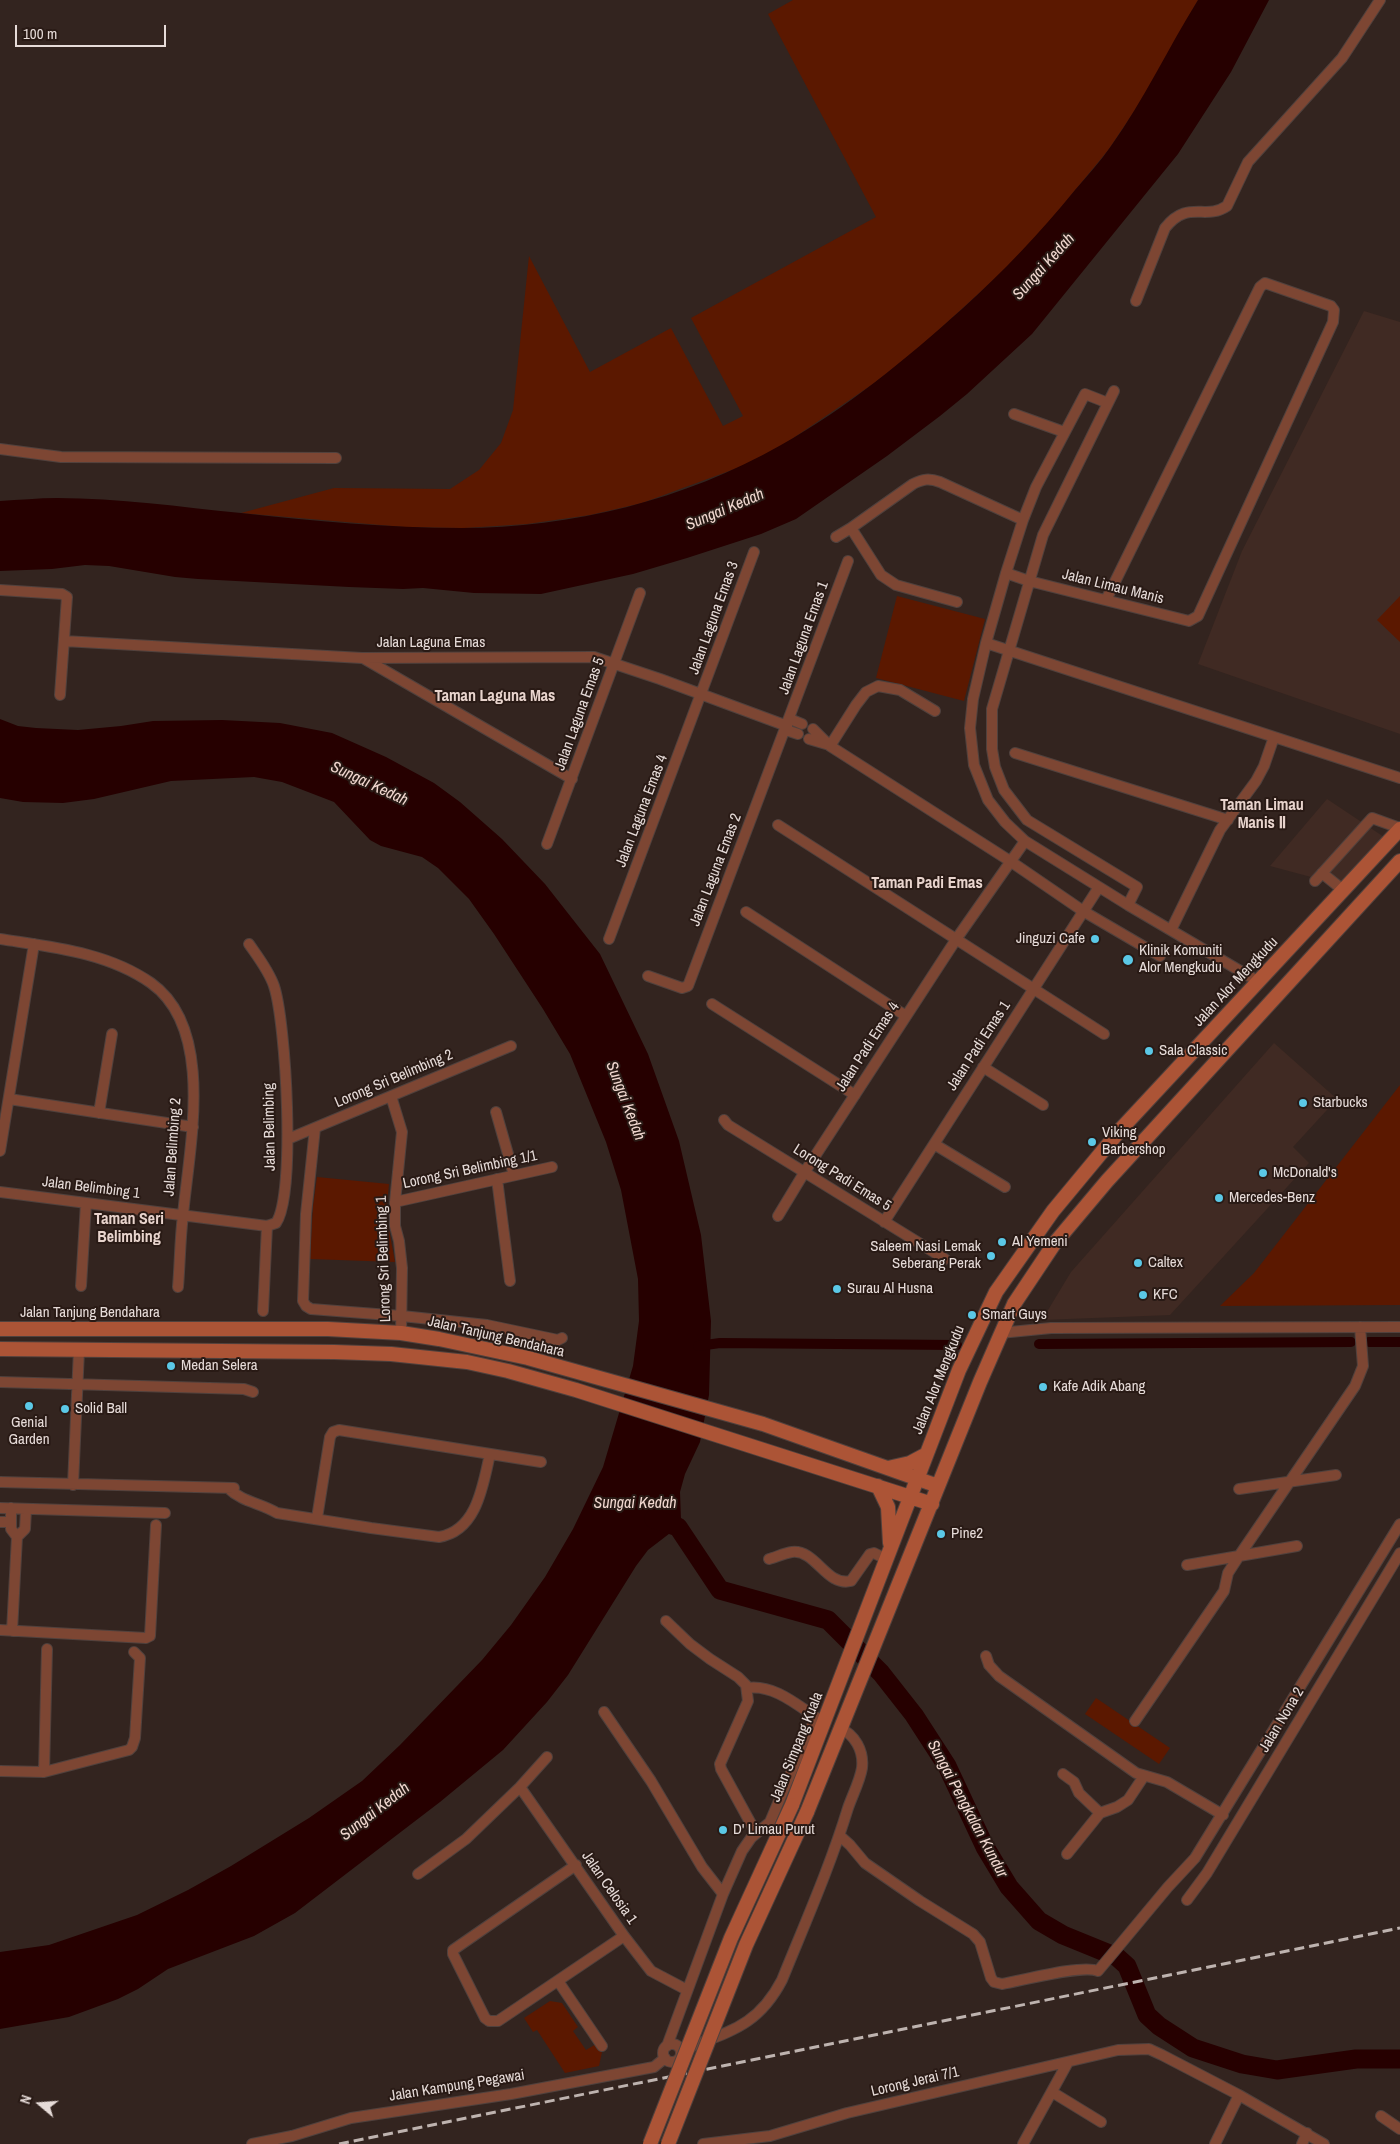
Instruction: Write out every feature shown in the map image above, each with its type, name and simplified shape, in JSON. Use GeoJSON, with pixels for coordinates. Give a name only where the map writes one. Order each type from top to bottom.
{"type":"FeatureCollection","features":[{"type":"Feature","properties":{"kind":"main road","name":"Jalan Alor Mengkudu"},"geometry":{"type":"LineString","coordinates":[[910,1497],[958,1370],[988,1307],[996,1292],[1053,1211],[1121,1128],[1259,982],[1400,828]]}},
{"type":"Feature","properties":{"kind":"main road"},"geometry":{"type":"LineString","coordinates":[[669,2144],[746,1945],[807,1812],[839,1728],[932,1504],[1000,1333],[1022,1290],[1054,1244],[1108,1180],[1400,860]]}},
{"type":"Feature","properties":{"kind":"main road"},"geometry":{"type":"LineString","coordinates":[[1277,962],[1276,970],[1281,976],[1297,972]]}},
{"type":"Feature","properties":{"kind":"main road","name":"Jalan Tanjung Bendahara"},"geometry":{"type":"LineString","coordinates":[[0,1329],[263,1329],[401,1333],[463,1343],[554,1365],[763,1424],[916,1480],[938,1486]]}},
{"type":"Feature","properties":{"kind":"main road"},"geometry":{"type":"LineString","coordinates":[[262,1350],[263,1329]]}},
{"type":"Feature","properties":{"kind":"main road","name":"Jalan Tanjung Bendahara"},"geometry":{"type":"LineString","coordinates":[[0,1349],[262,1350],[391,1354],[487,1366],[576,1390],[753,1445],[932,1504]]}},
{"type":"Feature","properties":{"kind":"main road"},"geometry":{"type":"LineString","coordinates":[[884,1468],[910,1464],[925,1455]]}},
{"type":"Feature","properties":{"kind":"main road"},"geometry":{"type":"LineString","coordinates":[[878,1486],[888,1507],[888,1554]]}},
{"type":"Feature","properties":{"kind":"main road","name":"Jalan Simpang Kuala"},"geometry":{"type":"LineString","coordinates":[[651,2144],[731,1938],[792,1805],[822,1717],[846,1666],[910,1497]]}},
{"type":"Feature","properties":{"kind":"street"},"geometry":{"type":"LineString","coordinates":[[1136,301],[1165,228],[1171,220],[1182,213],[1217,210],[1227,206],[1248,162],[1342,58],[1380,0]]}},
{"type":"Feature","properties":{"kind":"street","name":"Jalan Limau Manis"},"geometry":{"type":"LineString","coordinates":[[1006,573],[1030,581],[1189,622],[1198,616],[1333,322],[1334,310],[1330,306],[1265,283],[1260,286],[1106,600]]}},
{"type":"Feature","properties":{"kind":"street"},"geometry":{"type":"LineString","coordinates":[[1114,392],[1042,535],[992,709],[991,726],[995,767],[1004,790],[1027,820],[1137,887],[1128,905]]}},
{"type":"Feature","properties":{"kind":"street"},"geometry":{"type":"LineString","coordinates":[[1108,403],[1085,394],[1064,432],[1022,520],[986,643],[973,699],[971,718],[974,765],[988,800],[1005,822],[1025,841],[1128,905],[1259,982]]}},
{"type":"Feature","properties":{"kind":"street"},"geometry":{"type":"LineString","coordinates":[[1014,414],[1064,432]]}},
{"type":"Feature","properties":{"kind":"street"},"geometry":{"type":"LineString","coordinates":[[0,449],[61,457],[336,458]]}},
{"type":"Feature","properties":{"kind":"street"},"geometry":{"type":"LineString","coordinates":[[836,537],[913,484],[922,480],[932,479],[1022,520]]}},
{"type":"Feature","properties":{"kind":"street"},"geometry":{"type":"LineString","coordinates":[[851,528],[881,575],[887,581],[896,586],[957,602]]}},
{"type":"Feature","properties":{"kind":"street","name":"Jalan Laguna Emas 3"},"geometry":{"type":"LineString","coordinates":[[702,694],[754,552]]}},
{"type":"Feature","properties":{"kind":"street","name":"Jalan Laguna Emas 1"},"geometry":{"type":"LineString","coordinates":[[788,725],[848,561]]}},
{"type":"Feature","properties":{"kind":"street"},"geometry":{"type":"LineString","coordinates":[[0,590],[67,597],[60,695]]}},
{"type":"Feature","properties":{"kind":"street","name":"Jalan Laguna Emas 5"},"geometry":{"type":"LineString","coordinates":[[547,844],[640,593]]}},
{"type":"Feature","properties":{"kind":"street","name":"Jalan Laguna Emas"},"geometry":{"type":"LineString","coordinates":[[64,641],[362,658],[594,657],[800,729]]}},
{"type":"Feature","properties":{"kind":"street"},"geometry":{"type":"LineString","coordinates":[[986,643],[1008,652],[1400,778]]}},
{"type":"Feature","properties":{"kind":"street"},"geometry":{"type":"LineString","coordinates":[[362,658],[572,780]]}},
{"type":"Feature","properties":{"kind":"street"},"geometry":{"type":"LineString","coordinates":[[830,746],[866,692],[878,686],[900,690],[935,711]]}},
{"type":"Feature","properties":{"kind":"street","name":"Jalan Laguna Emas 4"},"geometry":{"type":"LineString","coordinates":[[609,939],[702,694]]}},
{"type":"Feature","properties":{"kind":"street","name":"Jalan Laguna Emas 2"},"geometry":{"type":"LineString","coordinates":[[648,976],[682,988],[688,986],[788,725]]}},
{"type":"Feature","properties":{"kind":"street"},"geometry":{"type":"LineString","coordinates":[[811,734],[1010,861],[1083,911],[1160,956]]}},
{"type":"Feature","properties":{"kind":"street"},"geometry":{"type":"LineString","coordinates":[[1171,930],[1220,830],[1256,781],[1264,766],[1274,737]]}},
{"type":"Feature","properties":{"kind":"street"},"geometry":{"type":"LineString","coordinates":[[1015,753],[1228,820]]}},
{"type":"Feature","properties":{"kind":"street"},"geometry":{"type":"LineString","coordinates":[[1343,890],[1319,877],[1372,818],[1400,828]]}},
{"type":"Feature","properties":{"kind":"street"},"geometry":{"type":"LineString","coordinates":[[778,825],[1104,1034]]}},
{"type":"Feature","properties":{"kind":"street","name":"Jalan Padi Emas 4"},"geometry":{"type":"LineString","coordinates":[[778,1216],[957,938],[1025,841]]}},
{"type":"Feature","properties":{"kind":"street","name":"Jalan Padi Emas 1"},"geometry":{"type":"LineString","coordinates":[[884,1222],[1099,887]]}},
{"type":"Feature","properties":{"kind":"street"},"geometry":{"type":"LineString","coordinates":[[746,912],[906,1016]]}},
{"type":"Feature","properties":{"kind":"street","name":"Jalan Belimbing 2"},"geometry":{"type":"LineString","coordinates":[[0,938],[87,954],[109,962],[150,983],[164,994],[180,1017],[187,1034],[193,1093],[193,1127],[182,1215],[178,1287]]}},
{"type":"Feature","properties":{"kind":"street"},"geometry":{"type":"LineString","coordinates":[[0,1151],[34,944]]}},
{"type":"Feature","properties":{"kind":"street","name":"Jalan Belimbing"},"geometry":{"type":"LineString","coordinates":[[249,944],[270,975],[281,1016],[288,1139],[286,1173],[281,1213],[276,1223],[267,1226]]}},
{"type":"Feature","properties":{"kind":"street"},"geometry":{"type":"LineString","coordinates":[[712,1004],[855,1095]]}},
{"type":"Feature","properties":{"kind":"street"},"geometry":{"type":"LineString","coordinates":[[99,1113],[112,1034]]}},
{"type":"Feature","properties":{"kind":"street","name":"Lorong Sri Belimbing 2"},"geometry":{"type":"LineString","coordinates":[[288,1139],[511,1046]]}},
{"type":"Feature","properties":{"kind":"street"},"geometry":{"type":"LineString","coordinates":[[983,1067],[1043,1105]]}},
{"type":"Feature","properties":{"kind":"street","name":"Lorong Sri Belimbing 1"},"geometry":{"type":"LineString","coordinates":[[392,1096],[402,1132],[394,1202],[395,1226],[402,1268],[401,1333]]}},
{"type":"Feature","properties":{"kind":"street"},"geometry":{"type":"LineString","coordinates":[[9,1099],[193,1127]]}},
{"type":"Feature","properties":{"kind":"street"},"geometry":{"type":"LineString","coordinates":[[496,1112],[514,1175]]}},
{"type":"Feature","properties":{"kind":"street","name":"Lorong Padi Emas 5"},"geometry":{"type":"LineString","coordinates":[[724,1120],[804,1173],[945,1259]]}},
{"type":"Feature","properties":{"kind":"street"},"geometry":{"type":"LineString","coordinates":[[316,1128],[306,1214],[303,1301],[306,1306],[311,1309],[487,1325],[558,1340],[562,1338]]}},
{"type":"Feature","properties":{"kind":"street"},"geometry":{"type":"LineString","coordinates":[[934,1144],[1005,1187]]}},
{"type":"Feature","properties":{"kind":"street","name":"Lorong Sri Belimbing 1/1"},"geometry":{"type":"LineString","coordinates":[[394,1202],[552,1167]]}},
{"type":"Feature","properties":{"kind":"street"},"geometry":{"type":"LineString","coordinates":[[497,1179],[510,1281]]}},
{"type":"Feature","properties":{"kind":"street","name":"Jalan Belimbing 1"},"geometry":{"type":"LineString","coordinates":[[0,1192],[267,1226]]}},
{"type":"Feature","properties":{"kind":"street"},"geometry":{"type":"LineString","coordinates":[[81,1286],[86,1203]]}},
{"type":"Feature","properties":{"kind":"street"},"geometry":{"type":"LineString","coordinates":[[263,1311],[267,1226]]}},
{"type":"Feature","properties":{"kind":"street"},"geometry":{"type":"LineString","coordinates":[[1000,1333],[1051,1328],[1400,1326]]}},
{"type":"Feature","properties":{"kind":"street"},"geometry":{"type":"LineString","coordinates":[[1135,1721],[1224,1592],[1228,1573],[1292,1481],[1360,1376],[1363,1366],[1360,1327]]}},
{"type":"Feature","properties":{"kind":"street"},"geometry":{"type":"LineString","coordinates":[[72,1485],[79,1350]]}},
{"type":"Feature","properties":{"kind":"street"},"geometry":{"type":"LineString","coordinates":[[0,1382],[244,1389],[253,1392]]}},
{"type":"Feature","properties":{"kind":"street"},"geometry":{"type":"LineString","coordinates":[[317,1518],[330,1437],[333,1432],[339,1430],[541,1462]]}},
{"type":"Feature","properties":{"kind":"street"},"geometry":{"type":"LineString","coordinates":[[0,1482],[232,1488],[236,1496],[265,1506],[277,1513],[439,1537],[450,1535],[459,1530],[477,1504],[490,1454]]}},
{"type":"Feature","properties":{"kind":"street"},"geometry":{"type":"LineString","coordinates":[[1239,1490],[1336,1475]]}},
{"type":"Feature","properties":{"kind":"street"},"geometry":{"type":"LineString","coordinates":[[0,1508],[164,1514]]}},
{"type":"Feature","properties":{"kind":"street"},"geometry":{"type":"LineString","coordinates":[[11,1508],[5,1522],[17,1537],[12,1631]]}},
{"type":"Feature","properties":{"kind":"street"},"geometry":{"type":"LineString","coordinates":[[17,1537],[25,1529],[26,1509]]}},
{"type":"Feature","properties":{"kind":"street"},"geometry":{"type":"LineString","coordinates":[[840,1836],[865,1863],[920,1902],[974,1934],[980,1942],[991,1978],[994,1982],[1002,1984],[1100,1968],[1195,1858],[1400,1524]]}},
{"type":"Feature","properties":{"kind":"street"},"geometry":{"type":"LineString","coordinates":[[0,1630],[146,1638],[150,1636],[156,1526]]}},
{"type":"Feature","properties":{"kind":"street"},"geometry":{"type":"LineString","coordinates":[[1187,1565],[1297,1546]]}},
{"type":"Feature","properties":{"kind":"street"},"geometry":{"type":"LineString","coordinates":[[769,1559],[799,1552],[812,1560],[830,1576],[846,1583],[851,1582],[870,1554],[888,1554]]}},
{"type":"Feature","properties":{"kind":"street","name":"Jalan Nona 2"},"geometry":{"type":"LineString","coordinates":[[1187,1900],[1207,1873],[1400,1553]]}},
{"type":"Feature","properties":{"kind":"street"},"geometry":{"type":"LineString","coordinates":[[666,1621],[710,1660],[738,1677],[747,1688],[748,1701],[720,1764],[756,1833]]}},
{"type":"Feature","properties":{"kind":"street"},"geometry":{"type":"LineString","coordinates":[[44,1772],[47,1649]]}},
{"type":"Feature","properties":{"kind":"street"},"geometry":{"type":"LineString","coordinates":[[0,1771],[44,1772],[129,1750],[132,1747],[134,1738],[140,1658],[134,1652]]}},
{"type":"Feature","properties":{"kind":"street"},"geometry":{"type":"LineString","coordinates":[[986,1656],[989,1665],[999,1676],[1115,1759],[1136,1773],[1167,1782],[1223,1815]]}},
{"type":"Feature","properties":{"kind":"street"},"geometry":{"type":"LineString","coordinates":[[747,1688],[760,1687],[774,1692],[822,1717],[808,1732],[773,1816],[742,1851],[723,1894],[667,2046],[663,2052],[664,2058],[670,2062],[677,2061],[680,2052],[741,2026],[753,2018],[772,1999],[782,1980],[840,1836],[862,1769],[861,1754],[857,1744],[850,1734],[839,1728]]}},
{"type":"Feature","properties":{"kind":"street"},"geometry":{"type":"LineString","coordinates":[[604,1712],[651,1781],[693,1853],[723,1894]]}},
{"type":"Feature","properties":{"kind":"street"},"geometry":{"type":"LineString","coordinates":[[418,1874],[466,1839],[520,1787],[547,1757]]}},
{"type":"Feature","properties":{"kind":"street"},"geometry":{"type":"LineString","coordinates":[[1063,1774],[1074,1782],[1079,1792],[1100,1813]]}},
{"type":"Feature","properties":{"kind":"street"},"geometry":{"type":"LineString","coordinates":[[1067,1854],[1100,1813],[1124,1804],[1133,1794],[1144,1776]]}},
{"type":"Feature","properties":{"kind":"street","name":"Jalan Celosia 1"},"geometry":{"type":"LineString","coordinates":[[520,1787],[624,1936],[651,1971],[687,1990]]}},
{"type":"Feature","properties":{"kind":"street"},"geometry":{"type":"LineString","coordinates":[[576,1866],[453,1950],[453,1954],[489,2021],[498,2021],[624,1936]]}},
{"type":"Feature","properties":{"kind":"street"},"geometry":{"type":"LineString","coordinates":[[558,1981],[602,2046]]}},
{"type":"Feature","properties":{"kind":"street"},"geometry":{"type":"LineString","coordinates":[[667,2046],[674,2045],[680,2052]]}},
{"type":"Feature","properties":{"kind":"street","name":"Lorong Jerai 7/1"},"geometry":{"type":"LineString","coordinates":[[703,2144],[770,2140],[847,2113],[1118,2050],[1149,2050],[1239,2095],[1324,2144]]}},
{"type":"Feature","properties":{"kind":"street","name":"Jalan Kampung Pegawai"},"geometry":{"type":"LineString","coordinates":[[252,2144],[292,2136],[351,2118],[511,2094],[654,2067],[664,2058]]}},
{"type":"Feature","properties":{"kind":"street"},"geometry":{"type":"LineString","coordinates":[[1024,2144],[1068,2062]]}},
{"type":"Feature","properties":{"kind":"street"},"geometry":{"type":"LineString","coordinates":[[1052,2092],[1101,2122]]}},
{"type":"Feature","properties":{"kind":"street"},"geometry":{"type":"LineString","coordinates":[[1215,2144],[1239,2095]]}},
{"type":"Feature","properties":{"kind":"street"},"geometry":{"type":"LineString","coordinates":[[1381,2116],[1400,2128]]}},
{"type":"Feature","properties":{"kind":"street"},"geometry":{"type":"LineString","coordinates":[[1302,2144],[1307,2133]]}},
{"type":"Feature","properties":{"kind":"street"},"geometry":{"type":"LineString","coordinates":[[651,2144],[669,2144]]}},
{"type":"Feature","properties":{"kind":"shaded area"},"geometry":{"type":"Polygon","coordinates":[[[793,0],[1198,0],[1143,98],[1109,149],[1039,234],[1000,274],[919,348],[873,384],[783,445],[740,467],[642,503],[590,515],[527,524],[464,528],[404,527],[241,513],[334,488],[450,489],[479,470],[501,443],[513,410],[529,256],[590,372],[671,328],[723,426],[743,416],[691,318],[876,217],[768,14],[793,0]]]}},
{"type":"Feature","properties":{"kind":"shaded area"},"geometry":{"type":"Polygon","coordinates":[[[1364,311],[1400,322],[1400,734],[1198,664],[1242,551],[1364,311]]]}},
{"type":"Feature","properties":{"kind":"shaded area"},"geometry":{"type":"Polygon","coordinates":[[[897,596],[985,619],[964,701],[876,678],[897,596]]]}},
{"type":"Feature","properties":{"kind":"shaded area"},"geometry":{"type":"Polygon","coordinates":[[[1400,596],[1400,642],[1377,620],[1400,596]]]}},
{"type":"Feature","properties":{"kind":"shaded area"},"geometry":{"type":"Polygon","coordinates":[[[1327,799],[1384,837],[1341,885],[1270,866],[1327,799]]]}},
{"type":"Feature","properties":{"kind":"shaded area"},"geometry":{"type":"Polygon","coordinates":[[[1274,1043],[1337,1099],[1293,1147],[1309,1163],[1170,1315],[1042,1320],[1071,1272],[1274,1043]]]}},
{"type":"Feature","properties":{"kind":"shaded area"},"geometry":{"type":"Polygon","coordinates":[[[1400,1085],[1400,1305],[1220,1306],[1254,1273],[1400,1085]]]}},
{"type":"Feature","properties":{"kind":"shaded area"},"geometry":{"type":"Polygon","coordinates":[[[317,1177],[389,1184],[386,1214],[395,1262],[310,1259],[313,1206],[317,1177]]]}},
{"type":"Feature","properties":{"kind":"shaded area"},"geometry":{"type":"Polygon","coordinates":[[[1096,1698],[1170,1748],[1159,1764],[1085,1714],[1096,1698]]]}},
{"type":"Feature","properties":{"kind":"shaded area"},"geometry":{"type":"Polygon","coordinates":[[[550,2001],[562,2003],[578,2027],[573,2031],[586,2050],[596,2044],[602,2052],[599,2066],[565,2073],[537,2030],[533,2032],[524,2018],[550,2001]]]}},
{"type":"Feature","properties":{"kind":"water","name":"Sungai Kedah"},"geometry":{"type":"Polygon","coordinates":[[[1198,0],[1269,0],[1231,72],[1178,154],[1032,334],[967,394],[940,416],[887,456],[796,519],[761,534],[633,574],[541,594],[474,593],[423,588],[349,587],[198,579],[109,566],[85,565],[52,569],[0,571],[0,501],[80,498],[149,503],[351,524],[434,528],[502,527],[544,523],[626,507],[706,481],[744,464],[805,431],[853,399],[941,328],[1021,252],[1107,152],[1134,111],[1198,0]]]}},
{"type":"Feature","properties":{"kind":"water","name":"Sungai Kedah"},"geometry":{"type":"Polygon","coordinates":[[[0,719],[18,726],[78,730],[153,721],[222,720],[280,723],[332,733],[386,757],[434,783],[460,802],[502,839],[545,884],[600,954],[648,1054],[679,1141],[701,1235],[711,1321],[709,1395],[700,1442],[685,1474],[680,1492],[681,1520],[678,1527],[648,1550],[568,1675],[547,1702],[503,1750],[440,1802],[295,1913],[254,1936],[168,1969],[138,1989],[118,1999],[69,2017],[0,2029],[0,1952],[49,1945],[137,1915],[231,1866],[309,1818],[362,1781],[400,1745],[482,1660],[511,1625],[545,1577],[573,1529],[603,1467],[633,1366],[639,1321],[638,1279],[621,1190],[606,1142],[570,1054],[494,934],[469,899],[438,868],[422,857],[381,846],[370,840],[334,802],[282,782],[254,777],[171,781],[94,799],[63,803],[23,802],[0,798],[0,719]]]}},
{"type":"Feature","properties":{"kind":"waterway"},"geometry":{"type":"LineString","coordinates":[[1039,1344],[1351,1342]]}},
{"type":"Feature","properties":{"kind":"waterway"},"geometry":{"type":"LineString","coordinates":[[1369,1342],[1400,1342]]}},
{"type":"Feature","properties":{"kind":"waterway"},"geometry":{"type":"LineString","coordinates":[[698,1346],[720,1343],[957,1345]]}},
{"type":"Feature","properties":{"kind":"waterway","name":"Sungai Pengkalan Kundur"},"geometry":{"type":"LineString","coordinates":[[654,1519],[678,1527],[720,1590],[828,1620],[881,1673],[914,1715],[947,1766],[985,1847],[1009,1887],[1039,1921],[1063,1935],[1117,1957],[1127,1966],[1147,2015],[1159,2026],[1193,2048],[1242,2064],[1277,2070],[1356,2059],[1400,2059]]}},
{"type":"Feature","properties":{"kind":"railway"},"geometry":{"type":"LineString","coordinates":[[339,2144],[1400,1928]]}},
{"type":"Feature","properties":{"kind":"place","name":"Jinguzi Cafe"},"geometry":{"type":"Point","coordinates":[1095,939]}},
{"type":"Feature","properties":{"kind":"place","name":"Klinik Komuniti Alor Mengkudu"},"geometry":{"type":"Point","coordinates":[1128,960]}},
{"type":"Feature","properties":{"kind":"place","name":"Sala Classic"},"geometry":{"type":"Point","coordinates":[1149,1051]}},
{"type":"Feature","properties":{"kind":"place","name":"Starbucks"},"geometry":{"type":"Point","coordinates":[1303,1103]}},
{"type":"Feature","properties":{"kind":"place","name":"Viking Barbershop"},"geometry":{"type":"Point","coordinates":[1092,1142]}},
{"type":"Feature","properties":{"kind":"place","name":"McDonald's"},"geometry":{"type":"Point","coordinates":[1263,1173]}},
{"type":"Feature","properties":{"kind":"place","name":"Mercedes-Benz"},"geometry":{"type":"Point","coordinates":[1219,1198]}},
{"type":"Feature","properties":{"kind":"place","name":"Al Yemeni"},"geometry":{"type":"Point","coordinates":[1002,1242]}},
{"type":"Feature","properties":{"kind":"place","name":"Saleem Nasi Lemak Seberang Perak"},"geometry":{"type":"Point","coordinates":[991,1256]}},
{"type":"Feature","properties":{"kind":"place","name":"Caltex"},"geometry":{"type":"Point","coordinates":[1138,1263]}},
{"type":"Feature","properties":{"kind":"place","name":"Surau Al Husna"},"geometry":{"type":"Point","coordinates":[837,1289]}},
{"type":"Feature","properties":{"kind":"place","name":"KFC"},"geometry":{"type":"Point","coordinates":[1143,1295]}},
{"type":"Feature","properties":{"kind":"place","name":"Smart Guys"},"geometry":{"type":"Point","coordinates":[972,1315]}},
{"type":"Feature","properties":{"kind":"place","name":"Medan Selera"},"geometry":{"type":"Point","coordinates":[171,1366]}},
{"type":"Feature","properties":{"kind":"place","name":"Kafe Adik Abang"},"geometry":{"type":"Point","coordinates":[1043,1387]}},
{"type":"Feature","properties":{"kind":"place","name":"Genial Garden"},"geometry":{"type":"Point","coordinates":[29,1406]}},
{"type":"Feature","properties":{"kind":"place","name":"Solid Ball"},"geometry":{"type":"Point","coordinates":[65,1409]}},
{"type":"Feature","properties":{"kind":"place","name":"Pine2"},"geometry":{"type":"Point","coordinates":[941,1534]}},
{"type":"Feature","properties":{"kind":"place","name":"D' Limau Purut"},"geometry":{"type":"Point","coordinates":[723,1830]}},
{"type":"Feature","properties":{"kind":"district","name":"Taman Laguna Mas"},"geometry":{"type":"Point","coordinates":[495,697]}},
{"type":"Feature","properties":{"kind":"district","name":"Taman Limau Manis Ⅱ"},"geometry":{"type":"Point","coordinates":[1262,815]}},
{"type":"Feature","properties":{"kind":"district","name":"Taman Padi Emas"},"geometry":{"type":"Point","coordinates":[927,884]}},
{"type":"Feature","properties":{"kind":"district","name":"Taman Seri Belimbing"},"geometry":{"type":"Point","coordinates":[129,1229]}}]}
